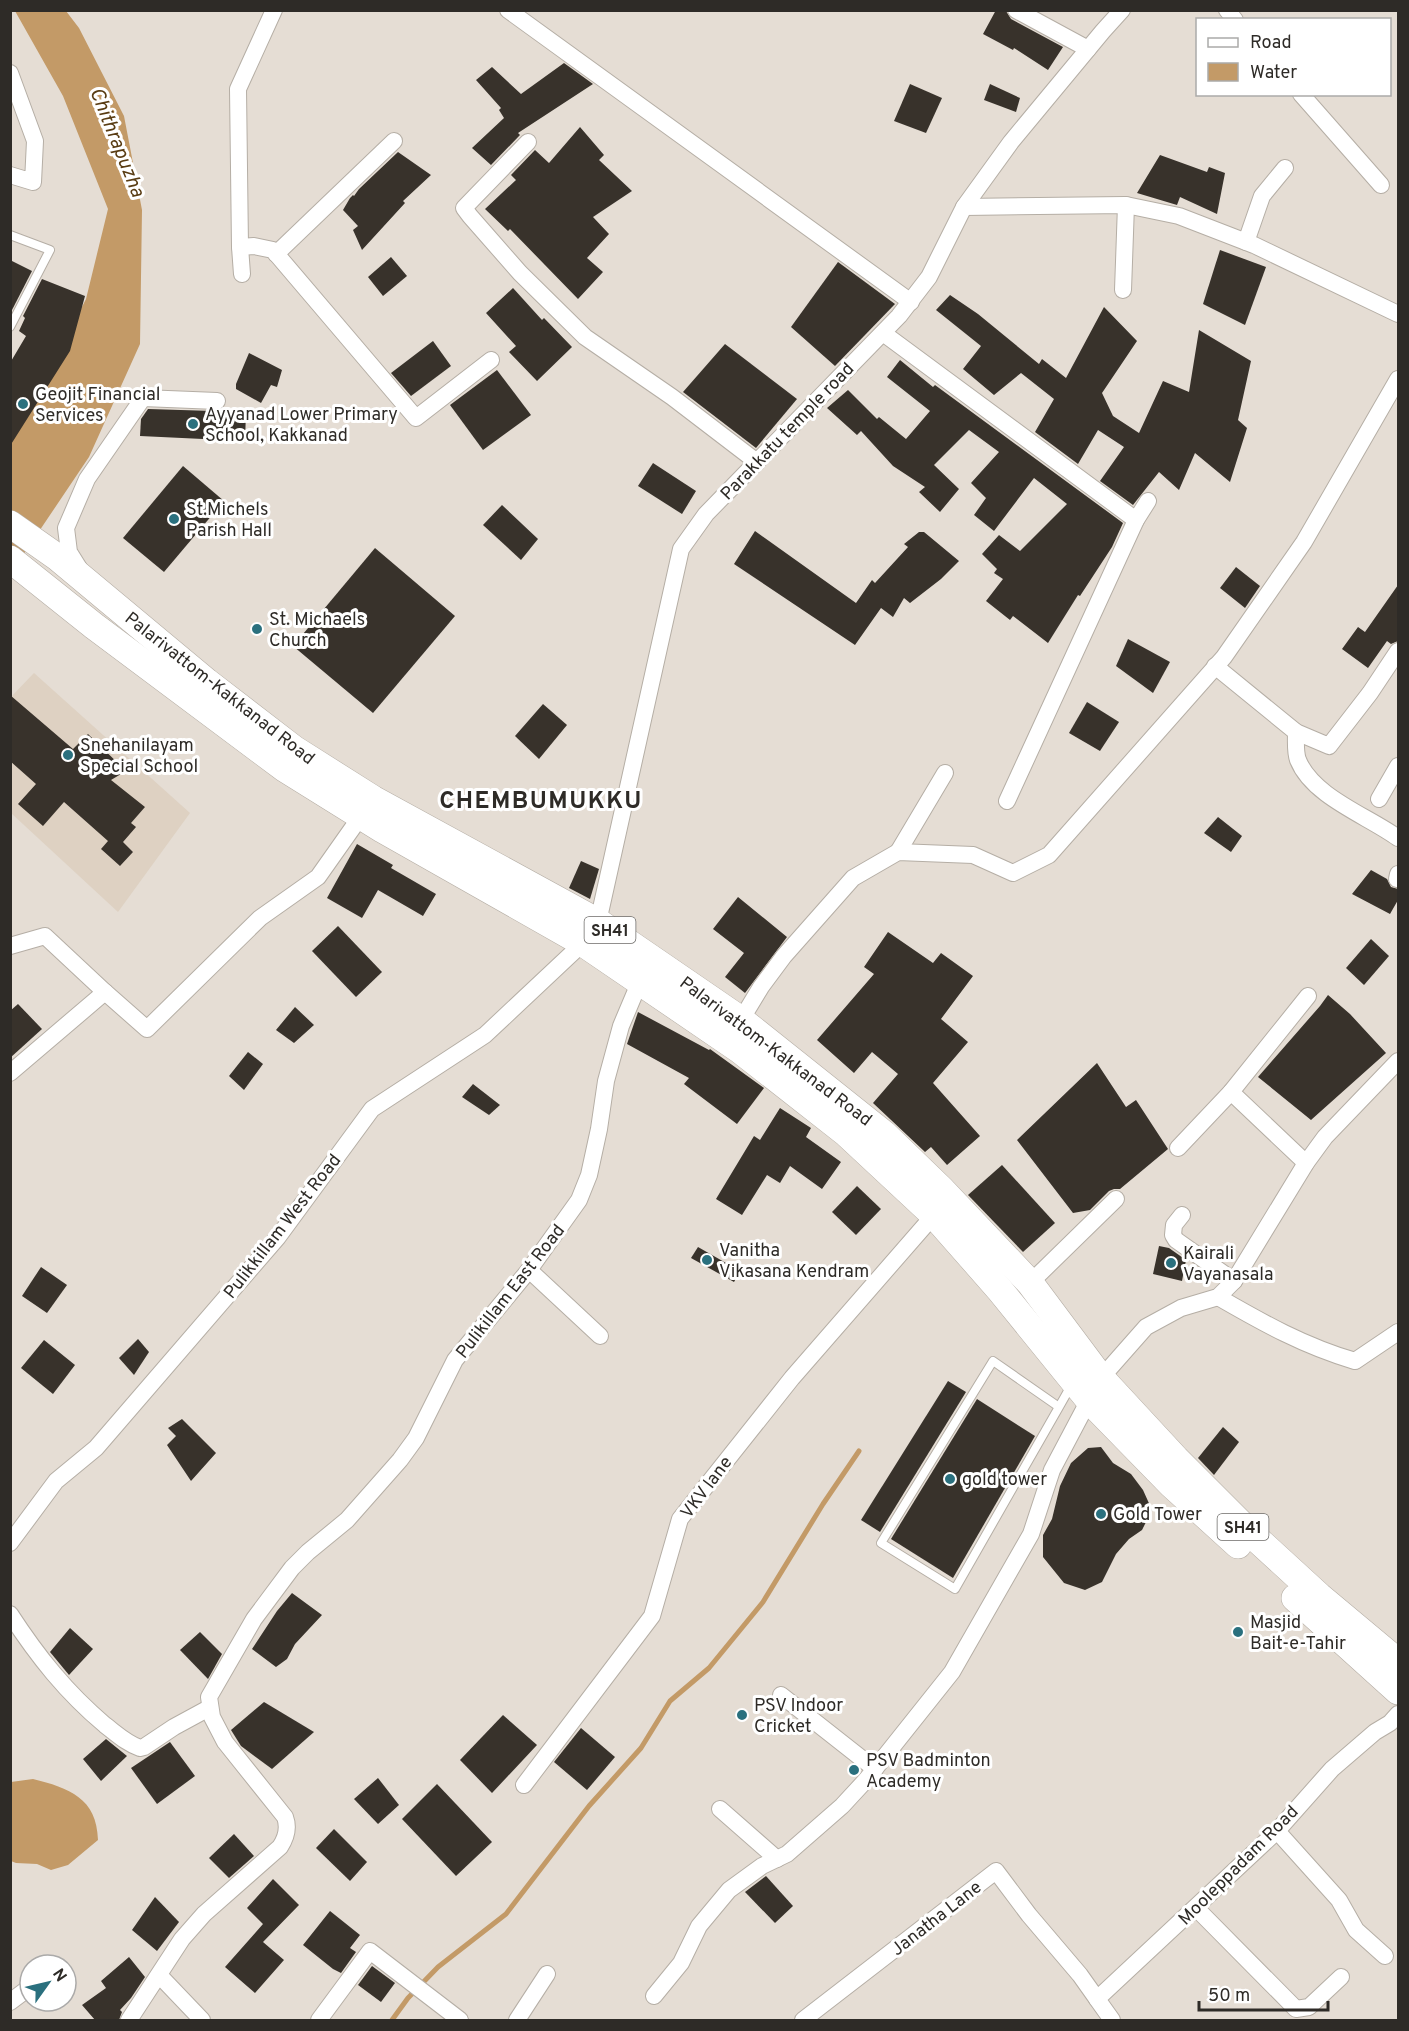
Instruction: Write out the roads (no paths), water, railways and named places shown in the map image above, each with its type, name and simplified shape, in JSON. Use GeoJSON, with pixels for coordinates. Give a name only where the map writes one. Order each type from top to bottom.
{"type":"FeatureCollection","features":[{"type":"Feature","properties":{"kind":"main road","name":"Palarivattom-Kakkanad Road"},"geometry":{"type":"LineString","coordinates":[[10,524],[57,557],[92,589],[294,749],[591,932],[741,1020],[762,1052],[884,1134],[942,1190],[1030,1283],[1088,1386],[1176,1459],[1248,1531],[1319,1596],[1398,1662]]}},
{"type":"Feature","properties":{"kind":"main road"},"geometry":{"type":"LineString","coordinates":[[10,559],[94,626],[284,768],[361,816],[591,932],[640,981],[762,1052],[934,1215],[1088,1386],[1172,1485],[1398,1691]]}},
{"type":"Feature","properties":{"kind":"street"},"geometry":{"type":"LineString","coordinates":[[242,274],[238,89],[274,10]]}},
{"type":"Feature","properties":{"kind":"street"},"geometry":{"type":"LineString","coordinates":[[508,10],[910,302]]}},
{"type":"Feature","properties":{"kind":"street"},"geometry":{"type":"LineString","coordinates":[[1016,10],[1088,49]]}},
{"type":"Feature","properties":{"kind":"street","name":"Parakkatu temple road"},"geometry":{"type":"LineString","coordinates":[[591,932],[681,549],[706,514],[883,333],[910,302],[929,278],[964,207],[1011,142],[1122,10]]}},
{"type":"Feature","properties":{"kind":"street"},"geometry":{"type":"LineString","coordinates":[[10,73],[35,141],[33,182],[10,175]]}},
{"type":"Feature","properties":{"kind":"street"},"geometry":{"type":"LineString","coordinates":[[1303,96],[1380,185]]}},
{"type":"Feature","properties":{"kind":"street"},"geometry":{"type":"LineString","coordinates":[[276,254],[394,141]]}},
{"type":"Feature","properties":{"kind":"street"},"geometry":{"type":"LineString","coordinates":[[528,142],[464,208],[520,273],[585,337],[672,397],[757,462]]}},
{"type":"Feature","properties":{"kind":"street"},"geometry":{"type":"LineString","coordinates":[[1246,242],[1262,196],[1285,168]]}},
{"type":"Feature","properties":{"kind":"street"},"geometry":{"type":"LineString","coordinates":[[1123,290],[1126,205]]}},
{"type":"Feature","properties":{"kind":"street"},"geometry":{"type":"LineString","coordinates":[[964,207],[1126,205],[1179,216],[1246,242],[1398,314]]}},
{"type":"Feature","properties":{"kind":"street"},"geometry":{"type":"LineString","coordinates":[[240,247],[254,246],[273,250],[416,418],[491,360]]}},
{"type":"Feature","properties":{"kind":"street"},"geometry":{"type":"LineString","coordinates":[[883,333],[1136,520]]}},
{"type":"Feature","properties":{"kind":"street"},"geometry":{"type":"LineString","coordinates":[[898,852],[973,855],[1013,873],[1049,855],[1224,657],[1304,542],[1398,380]]}},
{"type":"Feature","properties":{"kind":"street"},"geometry":{"type":"LineString","coordinates":[[92,589],[69,552],[66,528],[87,479],[143,398],[217,401]]}},
{"type":"Feature","properties":{"kind":"street"},"geometry":{"type":"LineString","coordinates":[[1007,801],[1136,520],[1148,501]]}},
{"type":"Feature","properties":{"kind":"street"},"geometry":{"type":"LineString","coordinates":[[1215,666],[1296,732],[1329,746],[1370,693],[1398,651]]}},
{"type":"Feature","properties":{"kind":"street"},"geometry":{"type":"LineString","coordinates":[[1296,732],[1297,758],[1304,772],[1314,784],[1398,838]]}},
{"type":"Feature","properties":{"kind":"street"},"geometry":{"type":"LineString","coordinates":[[1379,800],[1398,766]]}},
{"type":"Feature","properties":{"kind":"street"},"geometry":{"type":"LineString","coordinates":[[741,1020],[761,987],[784,956],[853,878],[898,852],[945,773]]}},
{"type":"Feature","properties":{"kind":"street"},"geometry":{"type":"LineString","coordinates":[[10,946],[45,936],[147,1029],[260,918],[318,878],[361,816]]}},
{"type":"Feature","properties":{"kind":"street","name":"Pulikkillam West Road"},"geometry":{"type":"LineString","coordinates":[[10,1543],[56,1481],[96,1448],[278,1237],[372,1109],[485,1035],[591,932]]}},
{"type":"Feature","properties":{"kind":"street","name":"Pulikillam East Road"},"geometry":{"type":"LineString","coordinates":[[210,1708],[209,1697],[213,1689],[234,1657],[254,1619],[272,1594],[292,1568],[347,1520],[400,1460],[416,1438],[455,1360],[529,1270],[563,1224],[585,1189],[599,1129],[606,1081],[621,1026],[640,981]]}},
{"type":"Feature","properties":{"kind":"street"},"geometry":{"type":"LineString","coordinates":[[10,1073],[105,992]]}},
{"type":"Feature","properties":{"kind":"street"},"geometry":{"type":"LineString","coordinates":[[1178,1148],[1231,1092],[1308,996]]}},
{"type":"Feature","properties":{"kind":"street"},"geometry":{"type":"LineString","coordinates":[[654,1996],[681,1963],[699,1926],[729,1890],[762,1866],[787,1854],[842,1806],[875,1769],[952,1672],[1030,1534],[1052,1470],[1088,1386],[1146,1327],[1180,1308],[1218,1297],[1234,1281],[1306,1163],[1325,1137],[1398,1061]]}},
{"type":"Feature","properties":{"kind":"street"},"geometry":{"type":"LineString","coordinates":[[1231,1092],[1306,1163]]}},
{"type":"Feature","properties":{"kind":"street"},"geometry":{"type":"LineString","coordinates":[[1030,1283],[1116,1199]]}},
{"type":"Feature","properties":{"kind":"street","name":"VKV lane"},"geometry":{"type":"LineString","coordinates":[[524,1785],[652,1616],[680,1518],[792,1378],[934,1215]]}},
{"type":"Feature","properties":{"kind":"street"},"geometry":{"type":"LineString","coordinates":[[1182,1215],[1174,1225],[1173,1235],[1176,1240],[1234,1281]]}},
{"type":"Feature","properties":{"kind":"street"},"geometry":{"type":"LineString","coordinates":[[529,1270],[600,1336]]}},
{"type":"Feature","properties":{"kind":"street"},"geometry":{"type":"LineString","coordinates":[[1218,1297],[1289,1337],[1320,1351],[1355,1361],[1398,1332]]}},
{"type":"Feature","properties":{"kind":"street"},"geometry":{"type":"LineString","coordinates":[[10,1614],[34,1651],[74,1696],[123,1740],[135,1746],[144,1747],[174,1727],[210,1708],[217,1729],[225,1742],[287,1823],[286,1834],[280,1847],[187,1932],[129,2020]]}},
{"type":"Feature","properties":{"kind":"street"},"geometry":{"type":"LineString","coordinates":[[781,1695],[875,1769]]}},
{"type":"Feature","properties":{"kind":"street","name":"Mooleppadam Road"},"geometry":{"type":"LineString","coordinates":[[1097,1999],[1277,1831],[1332,1769],[1398,1714]]}},
{"type":"Feature","properties":{"kind":"street"},"geometry":{"type":"LineString","coordinates":[[720,1809],[777,1859]]}},
{"type":"Feature","properties":{"kind":"street"},"geometry":{"type":"LineString","coordinates":[[1277,1831],[1339,1900],[1356,1930],[1385,1956]]}},
{"type":"Feature","properties":{"kind":"street","name":"Janatha Lane"},"geometry":{"type":"LineString","coordinates":[[804,2020],[996,1871],[1097,1999]]}},
{"type":"Feature","properties":{"kind":"street"},"geometry":{"type":"LineString","coordinates":[[1196,1908],[1296,2009],[1309,2007],[1341,1977]]}},
{"type":"Feature","properties":{"kind":"street"},"geometry":{"type":"LineString","coordinates":[[318,2020],[370,1951],[460,2020]]}},
{"type":"Feature","properties":{"kind":"street"},"geometry":{"type":"LineString","coordinates":[[517,2020],[547,1974]]}},
{"type":"Feature","properties":{"kind":"street"},"geometry":{"type":"LineString","coordinates":[[159,1975],[202,2020]]}},
{"type":"Feature","properties":{"kind":"street"},"geometry":{"type":"LineString","coordinates":[[1097,1999],[1112,2020]]}},
{"type":"Feature","properties":{"kind":"lane"},"geometry":{"type":"LineString","coordinates":[[10,236],[51,250],[10,327]]}},
{"type":"Feature","properties":{"kind":"lane"},"geometry":{"type":"LineString","coordinates":[[1059,1407],[993,1361],[881,1543],[955,1589],[1059,1407],[1088,1386]]}},
{"type":"Feature","properties":{"kind":"water","name":"Chithrapuzha"},"geometry":{"type":"Polygon","coordinates":[[[15,11],[66,11],[79,28],[124,116],[142,210],[140,344],[89,457],[11,573],[11,435],[45,380],[86,299],[108,209],[63,96],[15,11]]]}},
{"type":"Feature","properties":{"kind":"water"},"geometry":{"type":"Polygon","coordinates":[[[33,1779],[69,1791],[79,1797],[92,1814],[98,1840],[68,1865],[51,1870],[37,1864],[11,1861],[11,1782],[33,1779]]]}},
{"type":"Feature","properties":{"kind":"waterway"},"geometry":{"type":"LineString","coordinates":[[392,2020],[408,1998],[438,1967],[506,1914],[589,1806],[641,1748],[670,1701],[709,1668],[763,1602],[823,1504],[859,1451]]}},
{"type":"Feature","properties":{"kind":"place","name":"Geojit Financial Services"},"geometry":{"type":"Point","coordinates":[23,404]}},
{"type":"Feature","properties":{"kind":"place","name":"Ayyanad Lower Primary School, Kakkanad"},"geometry":{"type":"Point","coordinates":[193,424]}},
{"type":"Feature","properties":{"kind":"place","name":"St.Michels Parish Hall"},"geometry":{"type":"Point","coordinates":[174,519]}},
{"type":"Feature","properties":{"kind":"place","name":"St. Michaels Church"},"geometry":{"type":"Point","coordinates":[257,629]}},
{"type":"Feature","properties":{"kind":"place","name":"Snehanilayam Special School"},"geometry":{"type":"Point","coordinates":[68,755]}},
{"type":"Feature","properties":{"kind":"place","name":"Vanitha Vikasana Kendram"},"geometry":{"type":"Point","coordinates":[707,1260]}},
{"type":"Feature","properties":{"kind":"place","name":"Kairali Vayanasala"},"geometry":{"type":"Point","coordinates":[1171,1263]}},
{"type":"Feature","properties":{"kind":"place","name":"gold tower"},"geometry":{"type":"Point","coordinates":[950,1479]}},
{"type":"Feature","properties":{"kind":"place","name":"Gold Tower"},"geometry":{"type":"Point","coordinates":[1101,1514]}},
{"type":"Feature","properties":{"kind":"place","name":"Masjid Bait-e-Tahir"},"geometry":{"type":"Point","coordinates":[1238,1632]}},
{"type":"Feature","properties":{"kind":"place","name":"PSV Indoor Cricket"},"geometry":{"type":"Point","coordinates":[742,1715]}},
{"type":"Feature","properties":{"kind":"place","name":"PSV Badminton Academy"},"geometry":{"type":"Point","coordinates":[854,1770]}},
{"type":"Feature","properties":{"kind":"district","name":"CHEMBUMUKKU"},"geometry":{"type":"Point","coordinates":[541,800]}}]}
